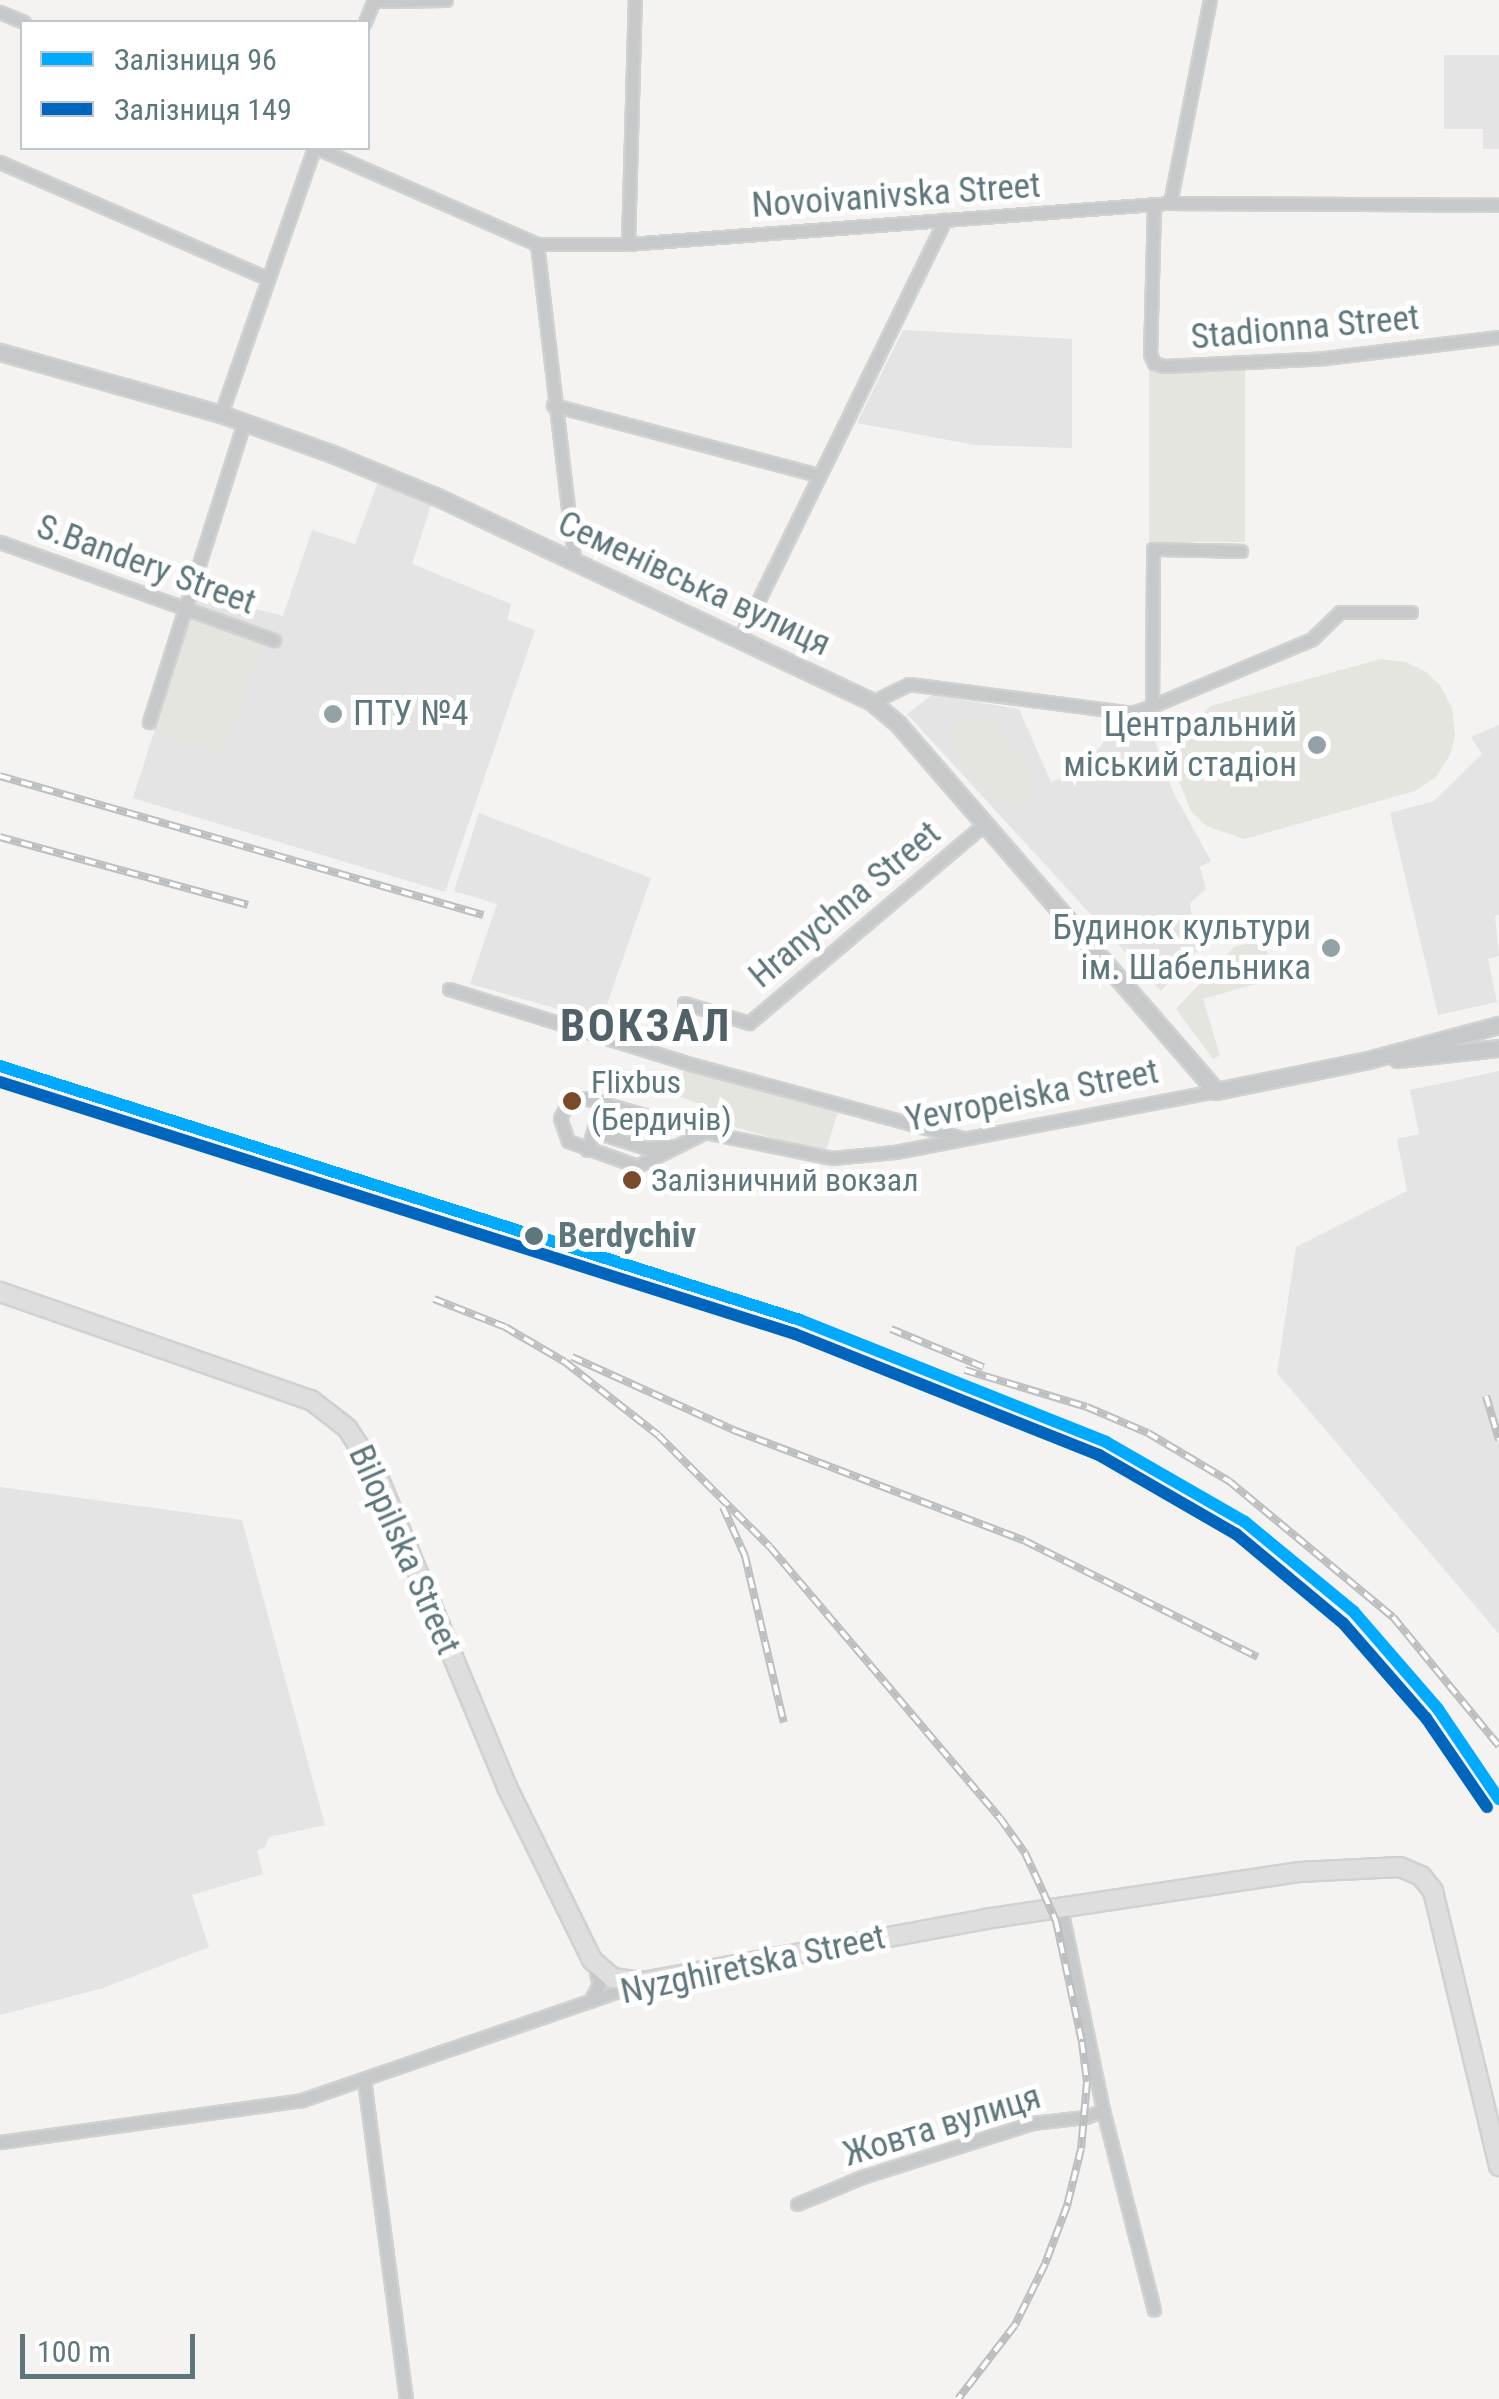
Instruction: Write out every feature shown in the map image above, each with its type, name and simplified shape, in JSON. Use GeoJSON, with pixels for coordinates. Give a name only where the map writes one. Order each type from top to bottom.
{"type":"FeatureCollection","features":[{"type":"Feature","properties":{"kind":"main road","name":"Bilopilska Street"},"geometry":{"type":"LineString","coordinates":[[0,1292],[311,1400],[347,1428],[376,1472],[506,1787],[592,1960]]}},
{"type":"Feature","properties":{"kind":"main road","name":"Nyzghiretska Street"},"geometry":{"type":"LineString","coordinates":[[642,1982],[782,1954],[1298,1872],[1391,1866],[1421,1876],[1433,1891],[1499,2166]]}},
{"type":"Feature","properties":{"kind":"main road"},"geometry":{"type":"LineString","coordinates":[[592,1960],[612,1978],[642,1982]]}},
{"type":"Feature","properties":{"kind":"street"},"geometry":{"type":"LineString","coordinates":[[374,1],[446,0]]}},
{"type":"Feature","properties":{"kind":"street"},"geometry":{"type":"LineString","coordinates":[[628,244],[635,0]]}},
{"type":"Feature","properties":{"kind":"street"},"geometry":{"type":"LineString","coordinates":[[1170,203],[1210,0]]}},
{"type":"Feature","properties":{"kind":"street"},"geometry":{"type":"LineString","coordinates":[[221,414],[314,150]]}},
{"type":"Feature","properties":{"kind":"street","name":"Novoivanivska Street"},"geometry":{"type":"LineString","coordinates":[[320,150],[538,244],[628,244],[1170,203],[1499,204]]}},
{"type":"Feature","properties":{"kind":"street"},"geometry":{"type":"LineString","coordinates":[[0,162],[268,278]]}},
{"type":"Feature","properties":{"kind":"street","name":"Stadionna Street"},"geometry":{"type":"LineString","coordinates":[[1154,204],[1150,354],[1154,362],[1164,366],[1325,358],[1499,337]]}},
{"type":"Feature","properties":{"kind":"street"},"geometry":{"type":"LineString","coordinates":[[740,638],[946,219]]}},
{"type":"Feature","properties":{"kind":"street"},"geometry":{"type":"LineString","coordinates":[[538,244],[552,405],[574,560]]}},
{"type":"Feature","properties":{"kind":"street","name":"Семенівська вулиця"},"geometry":{"type":"LineString","coordinates":[[0,352],[221,414],[434,496],[872,702],[899,726],[1216,1091]]}},
{"type":"Feature","properties":{"kind":"street"},"geometry":{"type":"LineString","coordinates":[[552,405],[818,476]]}},
{"type":"Feature","properties":{"kind":"street"},"geometry":{"type":"LineString","coordinates":[[149,722],[244,422]]}},
{"type":"Feature","properties":{"kind":"street","name":"S.Bandery Street"},"geometry":{"type":"LineString","coordinates":[[0,542],[188,606],[274,640]]}},
{"type":"Feature","properties":{"kind":"street"},"geometry":{"type":"LineString","coordinates":[[1152,706],[1153,550],[1241,551]]}},
{"type":"Feature","properties":{"kind":"street"},"geometry":{"type":"LineString","coordinates":[[872,702],[909,684],[1132,713],[1312,639],[1340,612],[1411,612]]}},
{"type":"Feature","properties":{"kind":"street","name":"Hranychna Street"},"geometry":{"type":"LineString","coordinates":[[684,1003],[749,1022],[983,825]]}},
{"type":"Feature","properties":{"kind":"street"},"geometry":{"type":"LineString","coordinates":[[448,989],[712,1070],[968,1139]]}},
{"type":"Feature","properties":{"kind":"street","name":"Yevropeiska Street"},"geometry":{"type":"LineString","coordinates":[[603,1102],[705,1132],[832,1158],[968,1139],[1216,1091],[1368,1060],[1499,1025]]}},
{"type":"Feature","properties":{"kind":"street","name":"Yevropeiska Street"},"geometry":{"type":"LineString","coordinates":[[1368,1060],[1445,1057],[1499,1048]]}},
{"type":"Feature","properties":{"kind":"street"},"geometry":{"type":"LineString","coordinates":[[586,1150],[603,1102],[576,1099],[560,1118],[568,1142],[586,1150],[642,1166],[705,1132]]}},
{"type":"Feature","properties":{"kind":"street"},"geometry":{"type":"LineString","coordinates":[[593,1132],[647,1148],[678,1145]]}},
{"type":"Feature","properties":{"kind":"street"},"geometry":{"type":"LineString","coordinates":[[1061,1909],[1104,2110],[1154,2310]]}},
{"type":"Feature","properties":{"kind":"street"},"geometry":{"type":"LineString","coordinates":[[586,2004],[599,1985],[592,1960]]}},
{"type":"Feature","properties":{"kind":"street","name":"Nyzghiretska Street"},"geometry":{"type":"LineString","coordinates":[[0,2142],[275,2106],[364,2080],[642,1982]]}},
{"type":"Feature","properties":{"kind":"street"},"geometry":{"type":"LineString","coordinates":[[364,2080],[406,2399]]}},
{"type":"Feature","properties":{"kind":"street","name":"Жовта вулиця"},"geometry":{"type":"LineString","coordinates":[[798,2204],[862,2177],[1032,2123],[1086,2117],[1104,2110]]}},
{"type":"Feature","properties":{"kind":"shaded area"},"geometry":{"type":"Polygon","coordinates":[[[1444,55],[1499,55],[1499,149],[1483,149],[1483,129],[1444,129],[1444,55]]]}},
{"type":"Feature","properties":{"kind":"shaded area"},"geometry":{"type":"Polygon","coordinates":[[[903,330],[1072,339],[1072,448],[975,445],[857,423],[903,330]]]}},
{"type":"Feature","properties":{"kind":"shaded area"},"geometry":{"type":"Polygon","coordinates":[[[1149,370],[1245,370],[1245,542],[1149,542],[1149,370]]]}},
{"type":"Feature","properties":{"kind":"shaded area","name":"ПТУ №4"},"geometry":{"type":"Polygon","coordinates":[[[378,482],[432,502],[412,564],[511,604],[507,620],[535,630],[445,892],[133,798],[198,594],[283,616],[312,530],[355,544],[378,482]]]}},
{"type":"Feature","properties":{"kind":"shaded area"},"geometry":{"type":"Polygon","coordinates":[[[193,620],[261,643],[223,754],[155,731],[193,620]]]}},
{"type":"Feature","properties":{"kind":"shaded area","name":"Центральний міський стадіон"},"geometry":{"type":"Polygon","coordinates":[[[1381,659],[1406,662],[1426,672],[1440,685],[1452,708],[1455,736],[1450,755],[1436,777],[1415,791],[1244,839],[1206,826],[1191,811],[1177,776],[1178,754],[1185,733],[1210,706],[1381,659]]]}},
{"type":"Feature","properties":{"kind":"shaded area"},"geometry":{"type":"Polygon","coordinates":[[[932,695],[1019,709],[1051,782],[1081,770],[1103,743],[1105,718],[1147,720],[1173,792],[1211,861],[1200,867],[1206,889],[1190,903],[1193,928],[1206,941],[1161,991],[907,714],[932,695]]]}},
{"type":"Feature","properties":{"kind":"shaded area"},"geometry":{"type":"Polygon","coordinates":[[[969,715],[988,719],[1032,773],[1034,790],[1028,801],[1017,807],[996,802],[950,748],[950,730],[969,715]]]}},
{"type":"Feature","properties":{"kind":"shaded area"},"geometry":{"type":"Polygon","coordinates":[[[1499,725],[1499,915],[1495,916],[1499,956],[1488,959],[1497,1002],[1438,1015],[1390,813],[1434,801],[1482,754],[1471,737],[1499,725]]]}},
{"type":"Feature","properties":{"kind":"shaded area"},"geometry":{"type":"Polygon","coordinates":[[[479,813],[651,878],[601,1021],[470,984],[497,904],[454,891],[479,813]]]}},
{"type":"Feature","properties":{"kind":"shaded area"},"geometry":{"type":"Polygon","coordinates":[[[1264,939],[1273,979],[1203,999],[1220,1055],[1213,1059],[1176,1009],[1234,947],[1264,939]]]}},
{"type":"Feature","properties":{"kind":"shaded area"},"geometry":{"type":"Polygon","coordinates":[[[685,1069],[838,1112],[825,1153],[714,1121],[700,1104],[675,1095],[685,1069]]]}},
{"type":"Feature","properties":{"kind":"shaded area"},"geometry":{"type":"Polygon","coordinates":[[[1499,1071],[1499,1634],[1277,1373],[1296,1247],[1407,1191],[1397,1139],[1419,1134],[1410,1090],[1499,1071]]]}},
{"type":"Feature","properties":{"kind":"shaded area"},"geometry":{"type":"Polygon","coordinates":[[[0,1487],[242,1520],[325,1825],[269,1837],[265,1847],[257,1851],[263,1874],[192,1895],[209,1947],[103,1988],[0,2015],[0,1487]]]}},
{"type":"Feature","properties":{"kind":"railway"},"geometry":{"type":"LineString","coordinates":[[0,776],[483,915]]}},
{"type":"Feature","properties":{"kind":"railway"},"geometry":{"type":"LineString","coordinates":[[0,837],[248,905]]}},
{"type":"Feature","properties":{"kind":"railway"},"geometry":{"type":"LineString","coordinates":[[434,1299],[505,1327],[565,1362],[658,1435],[770,1547],[1000,1818],[1025,1853],[1056,1921],[1082,2042],[1087,2082],[1081,2149],[1067,2206],[1045,2264],[1015,2325],[958,2399]]}},
{"type":"Feature","properties":{"kind":"railway"},"geometry":{"type":"LineString","coordinates":[[891,1329],[983,1367]]}},
{"type":"Feature","properties":{"kind":"railway"},"geometry":{"type":"LineString","coordinates":[[572,1357],[736,1431],[1025,1541],[1258,1657]]}},
{"type":"Feature","properties":{"kind":"railway"},"geometry":{"type":"LineString","coordinates":[[965,1370],[1087,1407],[1148,1433],[1229,1481],[1393,1617],[1499,1746]]}},
{"type":"Feature","properties":{"kind":"railway"},"geometry":{"type":"LineString","coordinates":[[1486,1396],[1499,1440]]}},
{"type":"Feature","properties":{"kind":"railway"},"geometry":{"type":"LineString","coordinates":[[723,1507],[745,1556],[784,1723]]}},
{"type":"Feature","properties":{"kind":"rail line","name":"96"},"geometry":{"type":"LineString","coordinates":[[0,1066],[800,1320],[1106,1442],[1245,1522],[1354,1612],[1438,1709],[1499,1799]]}},
{"type":"Feature","properties":{"kind":"rail line","name":"149"},"geometry":{"type":"LineString","coordinates":[[0,1082],[795,1334],[1099,1455],[1236,1534],[1343,1623],[1426,1718],[1487,1807]]}},
{"type":"Feature","properties":{"kind":"place","name":"ПТУ №4"},"geometry":{"type":"Point","coordinates":[333,714]}},
{"type":"Feature","properties":{"kind":"place","name":"Центральний міський стадіон"},"geometry":{"type":"Point","coordinates":[1317,745]}},
{"type":"Feature","properties":{"kind":"place","name":"Будинок культури ім. Шабельника"},"geometry":{"type":"Point","coordinates":[1331,948]}},
{"type":"Feature","properties":{"kind":"place","name":"Flixbus (Бердичів)"},"geometry":{"type":"Point","coordinates":[572,1101]}},
{"type":"Feature","properties":{"kind":"place","name":"Залізничний вокзал"},"geometry":{"type":"Point","coordinates":[632,1180]}},
{"type":"Feature","properties":{"kind":"place","name":"Berdychiv"},"geometry":{"type":"Point","coordinates":[534,1236]}},
{"type":"Feature","properties":{"kind":"district","name":"ВОКЗАЛ"},"geometry":{"type":"Point","coordinates":[646,1026]}}]}
